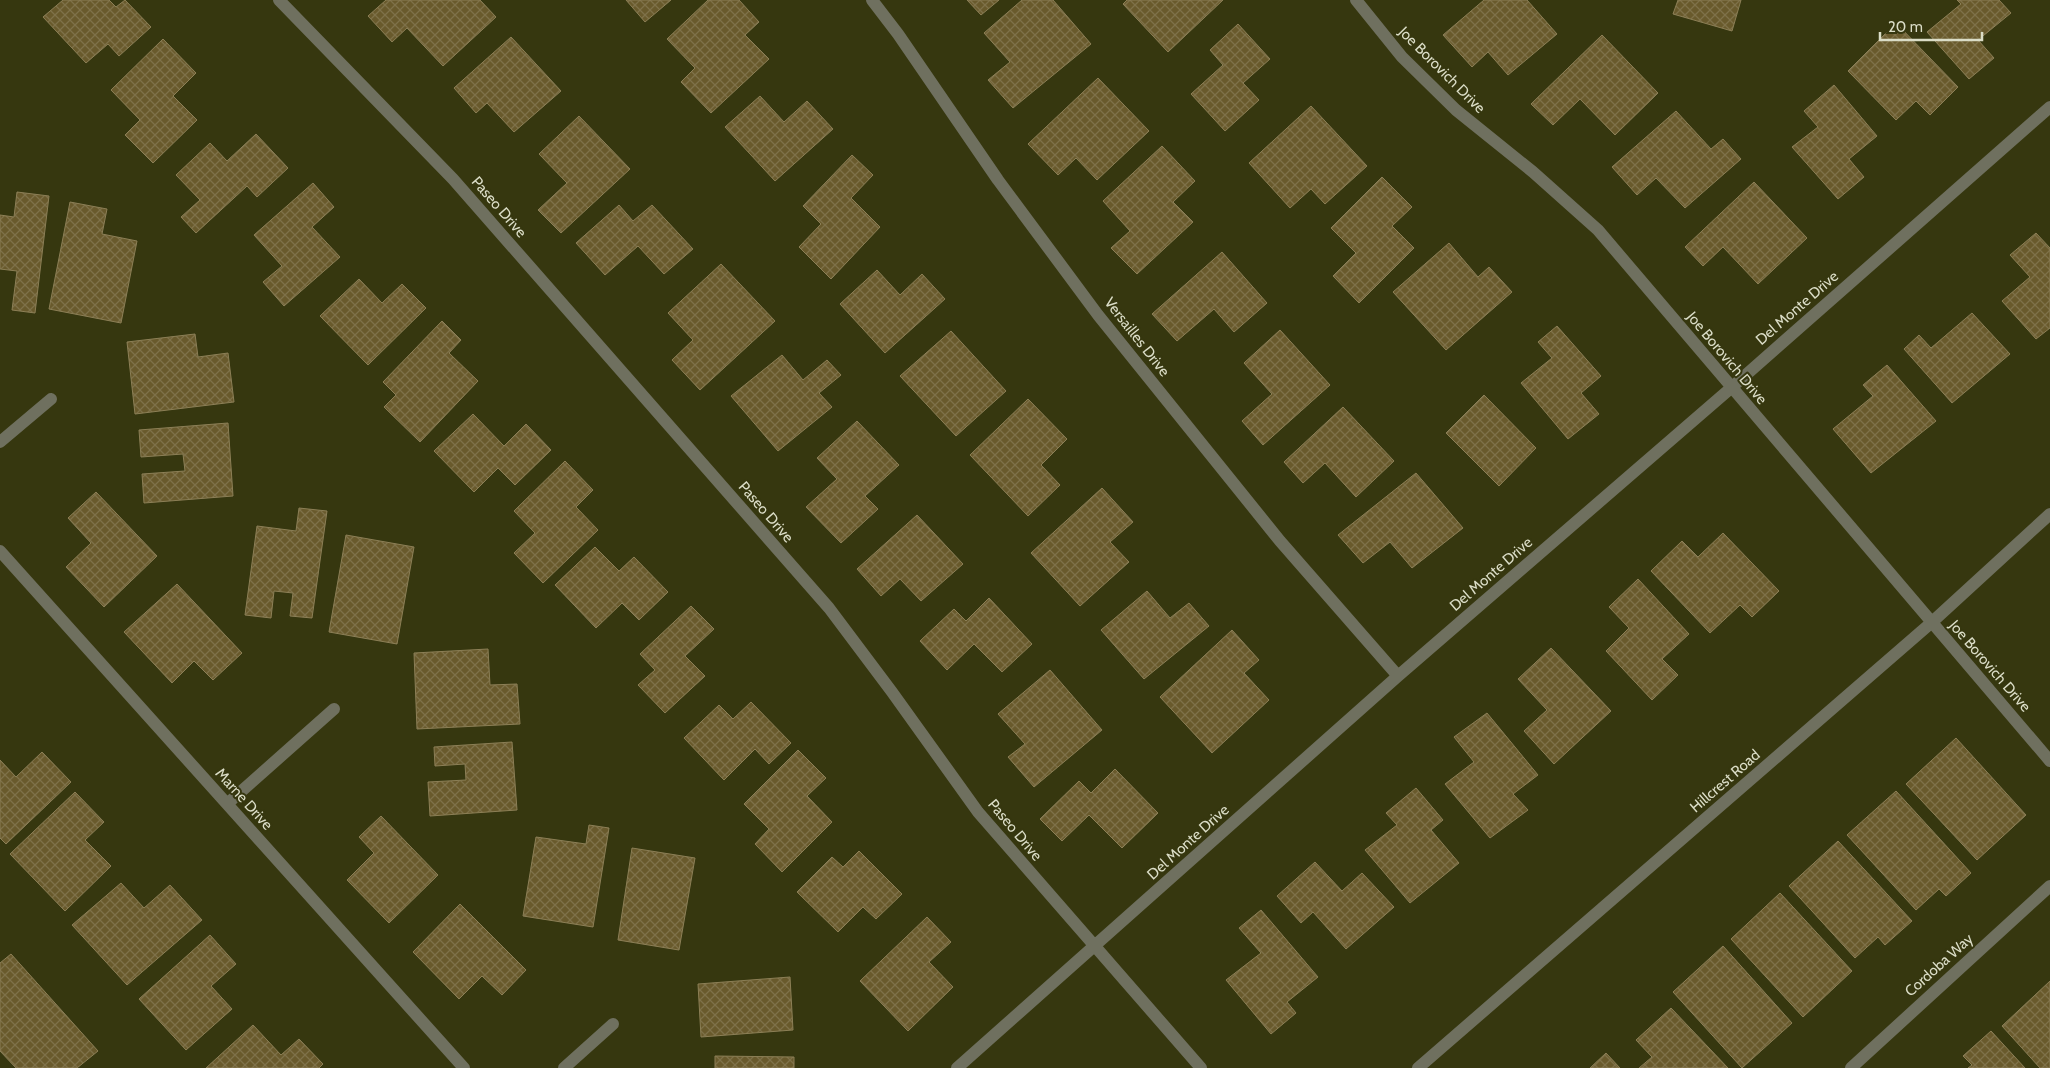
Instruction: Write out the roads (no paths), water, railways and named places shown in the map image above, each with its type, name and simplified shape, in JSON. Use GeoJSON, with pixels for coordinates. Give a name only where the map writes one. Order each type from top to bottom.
{"type":"FeatureCollection","features":[{"type":"Feature","properties":{"kind":"street","name":"Paseo Drive"},"geometry":{"type":"LineString","coordinates":[[279,0],[453,179],[829,608],[978,812],[1201,1068]]}},
{"type":"Feature","properties":{"kind":"street","name":"Versailles Drive"},"geometry":{"type":"LineString","coordinates":[[872,0],[904,42],[998,180],[1098,315],[1280,541],[1398,676]]}},
{"type":"Feature","properties":{"kind":"street","name":"Joe Borovich Drive"},"geometry":{"type":"LineString","coordinates":[[1356,0],[1402,57],[1456,110],[1533,172],[1598,230],[2050,761]]}},
{"type":"Feature","properties":{"kind":"street","name":"Del Monte Drive"},"geometry":{"type":"LineString","coordinates":[[957,1068],[1398,676],[1731,388],[2050,107]]}},
{"type":"Feature","properties":{"kind":"street"},"geometry":{"type":"LineString","coordinates":[[0,442],[51,399]]}},
{"type":"Feature","properties":{"kind":"street","name":"Hillcrest Road"},"geometry":{"type":"LineString","coordinates":[[1418,1068],[1931,623],[2050,514]]}},
{"type":"Feature","properties":{"kind":"street","name":"Marne Drive"},"geometry":{"type":"LineString","coordinates":[[0,551],[464,1068]]}},
{"type":"Feature","properties":{"kind":"street"},"geometry":{"type":"LineString","coordinates":[[227,804],[334,709]]}},
{"type":"Feature","properties":{"kind":"street","name":"Cordoba Way"},"geometry":{"type":"LineString","coordinates":[[1850,1068],[2050,886]]}},
{"type":"Feature","properties":{"kind":"street"},"geometry":{"type":"LineString","coordinates":[[564,1068],[613,1024]]}}]}
